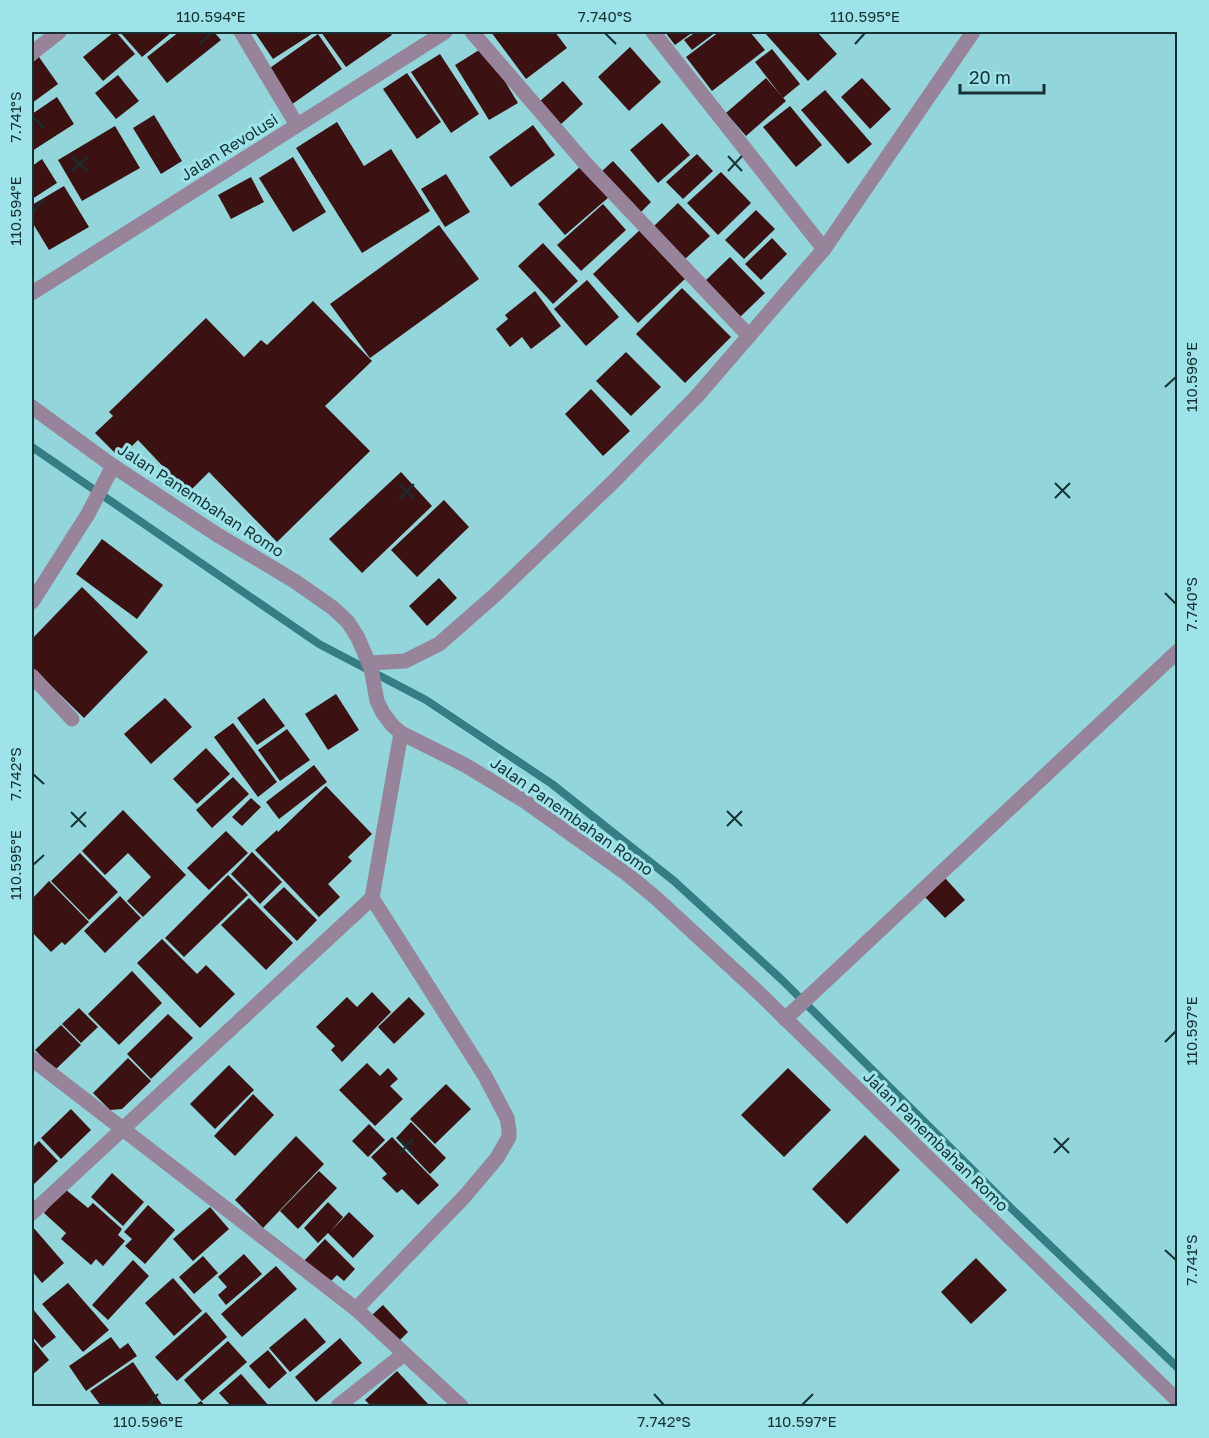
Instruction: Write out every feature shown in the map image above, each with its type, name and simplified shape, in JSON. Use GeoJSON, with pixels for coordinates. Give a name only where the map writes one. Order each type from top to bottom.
{"type":"FeatureCollection","features":[{"type":"Feature","properties":{"kind":"street"},"geometry":{"type":"LineString","coordinates":[[32,53],[59,32]]}},
{"type":"Feature","properties":{"kind":"street"},"geometry":{"type":"LineString","coordinates":[[241,32],[297,125]]}},
{"type":"Feature","properties":{"kind":"street","name":"Jalan Revolusi"},"geometry":{"type":"LineString","coordinates":[[32,293],[445,32]]}},
{"type":"Feature","properties":{"kind":"street"},"geometry":{"type":"LineString","coordinates":[[472,32],[585,163],[749,336]]}},
{"type":"Feature","properties":{"kind":"street"},"geometry":{"type":"LineString","coordinates":[[653,32],[824,249]]}},
{"type":"Feature","properties":{"kind":"street"},"geometry":{"type":"LineString","coordinates":[[370,665],[405,661],[439,644],[495,595],[613,482],[698,395],[824,249],[973,32]]}},
{"type":"Feature","properties":{"kind":"street","name":"Jalan Panembahan Romo"},"geometry":{"type":"LineString","coordinates":[[32,407],[110,473],[296,582],[333,608],[354,631],[370,665],[377,701],[385,715],[401,733],[496,783],[627,874],[683,922],[790,1014],[1178,1401]]}},
{"type":"Feature","properties":{"kind":"street"},"geometry":{"type":"LineString","coordinates":[[32,602],[88,514],[110,473]]}},
{"type":"Feature","properties":{"kind":"street"},"geometry":{"type":"LineString","coordinates":[[790,1014],[1178,651]]}},
{"type":"Feature","properties":{"kind":"street"},"geometry":{"type":"LineString","coordinates":[[32,676],[72,719]]}},
{"type":"Feature","properties":{"kind":"street"},"geometry":{"type":"LineString","coordinates":[[32,1213],[372,898],[401,733]]}},
{"type":"Feature","properties":{"kind":"street"},"geometry":{"type":"LineString","coordinates":[[356,1309],[464,1197],[497,1158],[509,1137],[507,1118],[485,1077],[372,898]]}},
{"type":"Feature","properties":{"kind":"street"},"geometry":{"type":"LineString","coordinates":[[32,1059],[356,1309],[461,1407]]}},
{"type":"Feature","properties":{"kind":"street"},"geometry":{"type":"LineString","coordinates":[[338,1407],[404,1354]]}},
{"type":"Feature","properties":{"kind":"building"},"geometry":{"type":"Polygon","coordinates":[[[114,32],[135,54],[103,81],[83,57],[114,32]]]}},
{"type":"Feature","properties":{"kind":"building"},"geometry":{"type":"Polygon","coordinates":[[[120,32],[172,32],[142,57],[120,32]]]}},
{"type":"Feature","properties":{"kind":"building"},"geometry":{"type":"Polygon","coordinates":[[[179,32],[214,32],[221,40],[167,83],[147,57],[179,32]]]}},
{"type":"Feature","properties":{"kind":"building"},"geometry":{"type":"Polygon","coordinates":[[[260,32],[315,32],[273,59],[256,34],[260,32]]]}},
{"type":"Feature","properties":{"kind":"building"},"geometry":{"type":"Polygon","coordinates":[[[321,32],[389,32],[392,35],[346,67],[321,32]]]}},
{"type":"Feature","properties":{"kind":"building"},"geometry":{"type":"Polygon","coordinates":[[[491,32],[555,32],[567,48],[526,79],[491,32]]]}},
{"type":"Feature","properties":{"kind":"building"},"geometry":{"type":"Polygon","coordinates":[[[665,32],[693,32],[675,45],[665,32]]]}},
{"type":"Feature","properties":{"kind":"building"},"geometry":{"type":"Polygon","coordinates":[[[696,32],[716,32],[692,50],[684,40],[696,32]]]}},
{"type":"Feature","properties":{"kind":"building"},"geometry":{"type":"Polygon","coordinates":[[[719,32],[750,32],[765,50],[712,91],[686,57],[719,32]]]}},
{"type":"Feature","properties":{"kind":"building"},"geometry":{"type":"Polygon","coordinates":[[[764,32],[817,32],[837,54],[808,81],[764,32]]]}},
{"type":"Feature","properties":{"kind":"building"},"geometry":{"type":"Polygon","coordinates":[[[318,34],[342,69],[291,105],[267,70],[318,34]]]}},
{"type":"Feature","properties":{"kind":"building"},"geometry":{"type":"Polygon","coordinates":[[[484,47],[518,103],[489,120],[455,65],[484,47]]]}},
{"type":"Feature","properties":{"kind":"building"},"geometry":{"type":"Polygon","coordinates":[[[630,47],[661,82],[629,111],[598,77],[630,47]]]}},
{"type":"Feature","properties":{"kind":"building"},"geometry":{"type":"Polygon","coordinates":[[[772,49],[800,84],[783,98],[755,62],[772,49]]]}},
{"type":"Feature","properties":{"kind":"building"},"geometry":{"type":"Polygon","coordinates":[[[440,54],[479,114],[451,133],[411,72],[440,54]]]}},
{"type":"Feature","properties":{"kind":"building"},"geometry":{"type":"Polygon","coordinates":[[[39,57],[58,84],[32,103],[32,63],[39,57]]]}},
{"type":"Feature","properties":{"kind":"building"},"geometry":{"type":"Polygon","coordinates":[[[407,73],[441,122],[417,139],[383,89],[407,73]]]}},
{"type":"Feature","properties":{"kind":"building"},"geometry":{"type":"Polygon","coordinates":[[[118,75],[139,101],[116,119],[95,93],[118,75]]]}},
{"type":"Feature","properties":{"kind":"building"},"geometry":{"type":"Polygon","coordinates":[[[766,78],[786,101],[746,136],[726,113],[766,78]]]}},
{"type":"Feature","properties":{"kind":"building"},"geometry":{"type":"Polygon","coordinates":[[[862,78],[891,109],[870,129],[841,97],[862,78]]]}},
{"type":"Feature","properties":{"kind":"building"},"geometry":{"type":"Polygon","coordinates":[[[563,81],[583,104],[560,125],[539,102],[563,81]]]}},
{"type":"Feature","properties":{"kind":"building"},"geometry":{"type":"Polygon","coordinates":[[[825,90],[872,144],[848,164],[801,110],[825,90]]]}},
{"type":"Feature","properties":{"kind":"building"},"geometry":{"type":"Polygon","coordinates":[[[57,97],[74,124],[32,151],[32,114],[57,97]]]}},
{"type":"Feature","properties":{"kind":"building"},"geometry":{"type":"Polygon","coordinates":[[[790,106],[822,145],[796,167],[763,127],[790,106]]]}},
{"type":"Feature","properties":{"kind":"building"},"geometry":{"type":"Polygon","coordinates":[[[154,115],[182,161],[161,174],[133,128],[154,115]]]}},
{"type":"Feature","properties":{"kind":"building"},"geometry":{"type":"Polygon","coordinates":[[[337,122],[364,166],[391,149],[430,211],[362,253],[296,148],[337,122]]]}},
{"type":"Feature","properties":{"kind":"building"},"geometry":{"type":"Polygon","coordinates":[[[662,123],[690,155],[658,183],[630,150],[662,123]]]}},
{"type":"Feature","properties":{"kind":"building"},"geometry":{"type":"Polygon","coordinates":[[[533,125],[555,155],[511,187],[489,157],[533,125]]]}},
{"type":"Feature","properties":{"kind":"building"},"geometry":{"type":"Polygon","coordinates":[[[115,126],[140,168],[82,201],[58,160],[115,126]]]}},
{"type":"Feature","properties":{"kind":"building"},"geometry":{"type":"Polygon","coordinates":[[[697,154],[713,171],[683,199],[666,182],[697,154]]]}},
{"type":"Feature","properties":{"kind":"building"},"geometry":{"type":"Polygon","coordinates":[[[293,157],[326,212],[293,232],[259,178],[293,157]]]}},
{"type":"Feature","properties":{"kind":"building"},"geometry":{"type":"Polygon","coordinates":[[[42,159],[57,183],[32,199],[32,166],[42,159]]]}},
{"type":"Feature","properties":{"kind":"building"},"geometry":{"type":"Polygon","coordinates":[[[613,161],[651,202],[639,214],[600,173],[613,161]]]}},
{"type":"Feature","properties":{"kind":"building"},"geometry":{"type":"Polygon","coordinates":[[[581,166],[609,197],[565,235],[538,204],[581,166]]]}},
{"type":"Feature","properties":{"kind":"building"},"geometry":{"type":"Polygon","coordinates":[[[721,172],[751,203],[718,235],[687,203],[721,172]]]}},
{"type":"Feature","properties":{"kind":"building"},"geometry":{"type":"Polygon","coordinates":[[[446,174],[470,212],[445,227],[421,189],[446,174]]]}},
{"type":"Feature","properties":{"kind":"building"},"geometry":{"type":"Polygon","coordinates":[[[251,177],[264,202],[231,219],[218,195],[251,177]]]}},
{"type":"Feature","properties":{"kind":"building"},"geometry":{"type":"Polygon","coordinates":[[[64,186],[89,227],[49,250],[32,222],[32,205],[64,186]]]}},
{"type":"Feature","properties":{"kind":"building"},"geometry":{"type":"Polygon","coordinates":[[[678,203],[710,236],[685,259],[654,226],[678,203]]]}},
{"type":"Feature","properties":{"kind":"building"},"geometry":{"type":"Polygon","coordinates":[[[603,204],[626,230],[581,271],[557,245],[603,204]]]}},
{"type":"Feature","properties":{"kind":"building"},"geometry":{"type":"Polygon","coordinates":[[[756,210],[775,229],[744,259],[725,240],[756,210]]]}},
{"type":"Feature","properties":{"kind":"building"},"geometry":{"type":"Polygon","coordinates":[[[439,225],[479,279],[370,358],[330,304],[439,225]]]}},
{"type":"Feature","properties":{"kind":"building"},"geometry":{"type":"Polygon","coordinates":[[[642,228],[687,277],[638,323],[593,274],[642,228]]]}},
{"type":"Feature","properties":{"kind":"building"},"geometry":{"type":"Polygon","coordinates":[[[772,238],[787,254],[761,280],[745,264],[772,238]]]}},
{"type":"Feature","properties":{"kind":"building"},"geometry":{"type":"Polygon","coordinates":[[[543,243],[578,281],[553,304],[518,266],[543,243]]]}},
{"type":"Feature","properties":{"kind":"building"},"geometry":{"type":"Polygon","coordinates":[[[730,257],[765,293],[739,318],[704,282],[730,257]]]}},
{"type":"Feature","properties":{"kind":"building"},"geometry":{"type":"Polygon","coordinates":[[[587,280],[619,317],[586,346],[554,309],[587,280]]]}},
{"type":"Feature","properties":{"kind":"building"},"geometry":{"type":"Polygon","coordinates":[[[682,288],[731,337],[685,383],[636,334],[682,288]]]}},
{"type":"Feature","properties":{"kind":"building"},"geometry":{"type":"Polygon","coordinates":[[[535,291],[561,326],[531,349],[522,337],[510,347],[496,329],[508,319],[505,315],[535,291]]]}},
{"type":"Feature","properties":{"kind":"building"},"geometry":{"type":"Polygon","coordinates":[[[313,301],[372,361],[325,406],[370,451],[277,542],[209,472],[188,493],[138,440],[120,458],[95,433],[113,416],[109,412],[206,318],[244,357],[261,340],[267,345],[313,301]]]}},
{"type":"Feature","properties":{"kind":"building"},"geometry":{"type":"Polygon","coordinates":[[[626,352],[661,387],[631,416],[596,381],[626,352]]]}},
{"type":"Feature","properties":{"kind":"building"},"geometry":{"type":"Polygon","coordinates":[[[591,389],[630,431],[603,456],[565,414],[591,389]]]}},
{"type":"Feature","properties":{"kind":"building"},"geometry":{"type":"Polygon","coordinates":[[[401,472],[432,506],[362,573],[329,539],[401,472]]]}},
{"type":"Feature","properties":{"kind":"building"},"geometry":{"type":"Polygon","coordinates":[[[444,500],[469,527],[417,577],[391,550],[444,500]]]}},
{"type":"Feature","properties":{"kind":"building"},"geometry":{"type":"Polygon","coordinates":[[[102,539],[163,585],[137,619],[76,574],[102,539]]]}},
{"type":"Feature","properties":{"kind":"building"},"geometry":{"type":"Polygon","coordinates":[[[439,578],[457,598],[427,626],[409,606],[439,578]]]}},
{"type":"Feature","properties":{"kind":"building"},"geometry":{"type":"Polygon","coordinates":[[[82,587],[148,652],[84,718],[32,667],[32,639],[82,587]]]}},
{"type":"Feature","properties":{"kind":"building"},"geometry":{"type":"Polygon","coordinates":[[[336,694],[359,730],[328,750],[305,714],[336,694]]]}},
{"type":"Feature","properties":{"kind":"building"},"geometry":{"type":"Polygon","coordinates":[[[165,698],[192,727],[151,764],[124,734],[165,698]]]}},
{"type":"Feature","properties":{"kind":"building"},"geometry":{"type":"Polygon","coordinates":[[[264,698],[285,726],[257,745],[237,718],[264,698]]]}},
{"type":"Feature","properties":{"kind":"building"},"geometry":{"type":"Polygon","coordinates":[[[233,723],[277,782],[258,797],[214,737],[233,723]]]}},
{"type":"Feature","properties":{"kind":"building"},"geometry":{"type":"Polygon","coordinates":[[[287,729],[310,760],[280,781],[258,750],[287,729]]]}},
{"type":"Feature","properties":{"kind":"building"},"geometry":{"type":"Polygon","coordinates":[[[206,748],[230,774],[197,804],[173,779],[206,748]]]}},
{"type":"Feature","properties":{"kind":"building"},"geometry":{"type":"Polygon","coordinates":[[[314,765],[327,782],[279,819],[266,802],[314,765]]]}},
{"type":"Feature","properties":{"kind":"building"},"geometry":{"type":"Polygon","coordinates":[[[233,777],[249,794],[212,828],[196,810],[233,777]]]}},
{"type":"Feature","properties":{"kind":"building"},"geometry":{"type":"Polygon","coordinates":[[[326,786],[372,834],[348,857],[352,861],[328,884],[340,897],[319,917],[255,850],[277,830],[278,832],[326,786]]]}},
{"type":"Feature","properties":{"kind":"building"},"geometry":{"type":"Polygon","coordinates":[[[251,798],[261,807],[242,826],[232,817],[251,798]]]}},
{"type":"Feature","properties":{"kind":"building"},"geometry":{"type":"Polygon","coordinates":[[[123,810],[186,875],[143,917],[127,901],[151,877],[128,853],[105,875],[82,851],[123,810]]]}},
{"type":"Feature","properties":{"kind":"building"},"geometry":{"type":"Polygon","coordinates":[[[226,831],[248,853],[209,890],[187,868],[226,831]]]}},
{"type":"Feature","properties":{"kind":"building"},"geometry":{"type":"Polygon","coordinates":[[[252,852],[282,882],[260,904],[231,874],[252,852]]]}},
{"type":"Feature","properties":{"kind":"building"},"geometry":{"type":"Polygon","coordinates":[[[80,853],[118,892],[89,920],[51,881],[80,853]]]}},
{"type":"Feature","properties":{"kind":"building"},"geometry":{"type":"Polygon","coordinates":[[[228,875],[248,895],[184,957],[165,938],[228,875]]]}},
{"type":"Feature","properties":{"kind":"building"},"geometry":{"type":"Polygon","coordinates":[[[945,878],[965,900],[945,918],[925,897],[945,878]]]}},
{"type":"Feature","properties":{"kind":"building"},"geometry":{"type":"Polygon","coordinates":[[[49,881],[89,922],[65,945],[62,942],[51,952],[32,932],[32,899],[49,881]]]}},
{"type":"Feature","properties":{"kind":"building"},"geometry":{"type":"Polygon","coordinates":[[[284,887],[317,920],[297,941],[263,907],[284,887]]]}},
{"type":"Feature","properties":{"kind":"building"},"geometry":{"type":"Polygon","coordinates":[[[120,896],[141,918],[105,953],[84,931],[120,896]]]}},
{"type":"Feature","properties":{"kind":"building"},"geometry":{"type":"Polygon","coordinates":[[[249,898],[293,943],[266,970],[221,925],[249,898]]]}},
{"type":"Feature","properties":{"kind":"building"},"geometry":{"type":"Polygon","coordinates":[[[162,939],[197,974],[206,965],[235,994],[200,1028],[137,963],[162,939]]]}},
{"type":"Feature","properties":{"kind":"building"},"geometry":{"type":"Polygon","coordinates":[[[132,971],[162,1003],[119,1045],[88,1014],[132,971]]]}},
{"type":"Feature","properties":{"kind":"building"},"geometry":{"type":"Polygon","coordinates":[[[372,992],[391,1012],[342,1062],[331,1050],[335,1046],[316,1027],[347,997],[357,1007],[372,992]]]}},
{"type":"Feature","properties":{"kind":"building"},"geometry":{"type":"Polygon","coordinates":[[[409,997],[425,1014],[394,1044],[378,1027],[409,997]]]}},
{"type":"Feature","properties":{"kind":"building"},"geometry":{"type":"Polygon","coordinates":[[[79,1008],[98,1027],[81,1043],[62,1024],[79,1008]]]}},
{"type":"Feature","properties":{"kind":"building"},"geometry":{"type":"Polygon","coordinates":[[[168,1014],[193,1038],[151,1079],[127,1054],[168,1014]]]}},
{"type":"Feature","properties":{"kind":"building"},"geometry":{"type":"Polygon","coordinates":[[[61,1025],[81,1045],[55,1070],[35,1050],[61,1025]]]}},
{"type":"Feature","properties":{"kind":"building"},"geometry":{"type":"Polygon","coordinates":[[[128,1058],[151,1081],[122,1109],[110,1110],[93,1093],[128,1058]]]}},
{"type":"Feature","properties":{"kind":"building"},"geometry":{"type":"Polygon","coordinates":[[[367,1063],[380,1076],[388,1068],[398,1079],[390,1086],[403,1099],[375,1126],[339,1090],[367,1063]]]}},
{"type":"Feature","properties":{"kind":"building"},"geometry":{"type":"Polygon","coordinates":[[[229,1065],[254,1090],[215,1129],[190,1104],[229,1065]]]}},
{"type":"Feature","properties":{"kind":"building"},"geometry":{"type":"Polygon","coordinates":[[[788,1068],[831,1110],[784,1157],[741,1115],[788,1068]]]}},
{"type":"Feature","properties":{"kind":"building"},"geometry":{"type":"Polygon","coordinates":[[[446,1084],[471,1109],[435,1144],[410,1119],[446,1084]]]}},
{"type":"Feature","properties":{"kind":"building"},"geometry":{"type":"Polygon","coordinates":[[[253,1094],[274,1115],[235,1156],[214,1136],[253,1094]]]}},
{"type":"Feature","properties":{"kind":"building"},"geometry":{"type":"Polygon","coordinates":[[[71,1109],[91,1130],[61,1159],[41,1138],[71,1109]]]}},
{"type":"Feature","properties":{"kind":"building"},"geometry":{"type":"Polygon","coordinates":[[[411,1122],[446,1158],[430,1174],[396,1138],[411,1122]]]}},
{"type":"Feature","properties":{"kind":"building"},"geometry":{"type":"Polygon","coordinates":[[[369,1124],[385,1140],[368,1157],[352,1141],[369,1124]]]}},
{"type":"Feature","properties":{"kind":"building"},"geometry":{"type":"Polygon","coordinates":[[[865,1135],[900,1170],[847,1224],[812,1189],[865,1135]]]}},
{"type":"Feature","properties":{"kind":"building"},"geometry":{"type":"Polygon","coordinates":[[[296,1136],[324,1164],[263,1228],[235,1200],[296,1136]]]}},
{"type":"Feature","properties":{"kind":"building"},"geometry":{"type":"Polygon","coordinates":[[[392,1137],[439,1185],[418,1205],[402,1189],[397,1193],[382,1178],[387,1174],[371,1157],[392,1137]]]}},
{"type":"Feature","properties":{"kind":"building"},"geometry":{"type":"Polygon","coordinates":[[[39,1141],[58,1161],[32,1186],[32,1148],[39,1141]]]}},
{"type":"Feature","properties":{"kind":"building"},"geometry":{"type":"Polygon","coordinates":[[[319,1171],[337,1188],[298,1229],[280,1211],[319,1171]]]}},
{"type":"Feature","properties":{"kind":"building"},"geometry":{"type":"Polygon","coordinates":[[[112,1173],[144,1202],[123,1226],[91,1197],[112,1173]]]}},
{"type":"Feature","properties":{"kind":"building"},"geometry":{"type":"Polygon","coordinates":[[[65,1189],[88,1208],[93,1203],[122,1229],[118,1235],[125,1241],[103,1266],[96,1259],[91,1265],[61,1239],[66,1233],[44,1213],[65,1189]]]}},
{"type":"Feature","properties":{"kind":"building"},"geometry":{"type":"Polygon","coordinates":[[[328,1202],[343,1217],[330,1232],[349,1212],[374,1236],[353,1258],[328,1233],[318,1243],[304,1228],[328,1202]]]}},
{"type":"Feature","properties":{"kind":"building"},"geometry":{"type":"Polygon","coordinates":[[[148,1205],[175,1230],[145,1264],[125,1246],[132,1239],[124,1232],[148,1205]]]}},
{"type":"Feature","properties":{"kind":"building"},"geometry":{"type":"Polygon","coordinates":[[[210,1207],[229,1229],[193,1261],[173,1239],[210,1207]]]}},
{"type":"Feature","properties":{"kind":"building"},"geometry":{"type":"Polygon","coordinates":[[[32,1226],[64,1263],[42,1283],[32,1271],[32,1226]]]}},
{"type":"Feature","properties":{"kind":"building"},"geometry":{"type":"Polygon","coordinates":[[[325,1239],[355,1269],[344,1281],[337,1275],[329,1283],[302,1263],[325,1239]]]}},
{"type":"Feature","properties":{"kind":"building"},"geometry":{"type":"Polygon","coordinates":[[[244,1254],[262,1274],[226,1305],[218,1295],[227,1287],[218,1277],[244,1254]]]}},
{"type":"Feature","properties":{"kind":"building"},"geometry":{"type":"Polygon","coordinates":[[[203,1256],[218,1273],[194,1294],[179,1277],[203,1256]]]}},
{"type":"Feature","properties":{"kind":"building"},"geometry":{"type":"Polygon","coordinates":[[[976,1258],[1007,1290],[971,1324],[941,1292],[976,1258]]]}},
{"type":"Feature","properties":{"kind":"building"},"geometry":{"type":"Polygon","coordinates":[[[133,1260],[149,1276],[108,1320],[92,1305],[133,1260]]]}},
{"type":"Feature","properties":{"kind":"building"},"geometry":{"type":"Polygon","coordinates":[[[276,1266],[297,1289],[242,1337],[221,1314],[276,1266]]]}},
{"type":"Feature","properties":{"kind":"building"},"geometry":{"type":"Polygon","coordinates":[[[173,1278],[202,1311],[174,1336],[145,1303],[173,1278]]]}},
{"type":"Feature","properties":{"kind":"building"},"geometry":{"type":"Polygon","coordinates":[[[68,1283],[109,1330],[83,1352],[42,1304],[68,1283]]]}},
{"type":"Feature","properties":{"kind":"building"},"geometry":{"type":"Polygon","coordinates":[[[383,1305],[408,1332],[398,1342],[372,1315],[383,1305]]]}},
{"type":"Feature","properties":{"kind":"building"},"geometry":{"type":"Polygon","coordinates":[[[32,1308],[56,1337],[42,1348],[32,1336],[32,1308]]]}},
{"type":"Feature","properties":{"kind":"building"},"geometry":{"type":"Polygon","coordinates":[[[206,1312],[227,1337],[177,1381],[155,1357],[206,1312]]]}},
{"type":"Feature","properties":{"kind":"building"},"geometry":{"type":"Polygon","coordinates":[[[305,1318],[326,1342],[290,1372],[269,1348],[305,1318]]]}},
{"type":"Feature","properties":{"kind":"building"},"geometry":{"type":"Polygon","coordinates":[[[111,1337],[120,1349],[128,1343],[137,1356],[86,1391],[69,1366],[111,1337]]]}},
{"type":"Feature","properties":{"kind":"building"},"geometry":{"type":"Polygon","coordinates":[[[340,1338],[362,1363],[316,1402],[295,1377],[340,1338]]]}},
{"type":"Feature","properties":{"kind":"building"},"geometry":{"type":"Polygon","coordinates":[[[32,1339],[49,1360],[32,1375],[32,1339]]]}},
{"type":"Feature","properties":{"kind":"building"},"geometry":{"type":"Polygon","coordinates":[[[228,1341],[247,1362],[202,1401],[184,1380],[228,1341]]]}},
{"type":"Feature","properties":{"kind":"building"},"geometry":{"type":"Polygon","coordinates":[[[268,1350],[287,1373],[269,1389],[249,1366],[268,1350]]]}},
{"type":"Feature","properties":{"kind":"building"},"geometry":{"type":"Polygon","coordinates":[[[133,1362],[163,1406],[101,1406],[90,1391],[133,1362]]]}},
{"type":"Feature","properties":{"kind":"building"},"geometry":{"type":"Polygon","coordinates":[[[397,1371],[430,1406],[371,1406],[365,1400],[397,1371]]]}},
{"type":"Feature","properties":{"kind":"building"},"geometry":{"type":"Polygon","coordinates":[[[241,1374],[269,1406],[231,1406],[219,1393],[241,1374]]]}},
{"type":"Feature","properties":{"kind":"building"},"geometry":{"type":"Polygon","coordinates":[[[201,1401],[205,1406],[194,1406],[201,1401]]]}},
{"type":"Feature","properties":{"kind":"waterway"},"geometry":{"type":"LineString","coordinates":[[32,447],[319,644],[426,700],[552,784],[674,881],[781,979],[1013,1210],[1178,1368]]}}]}
